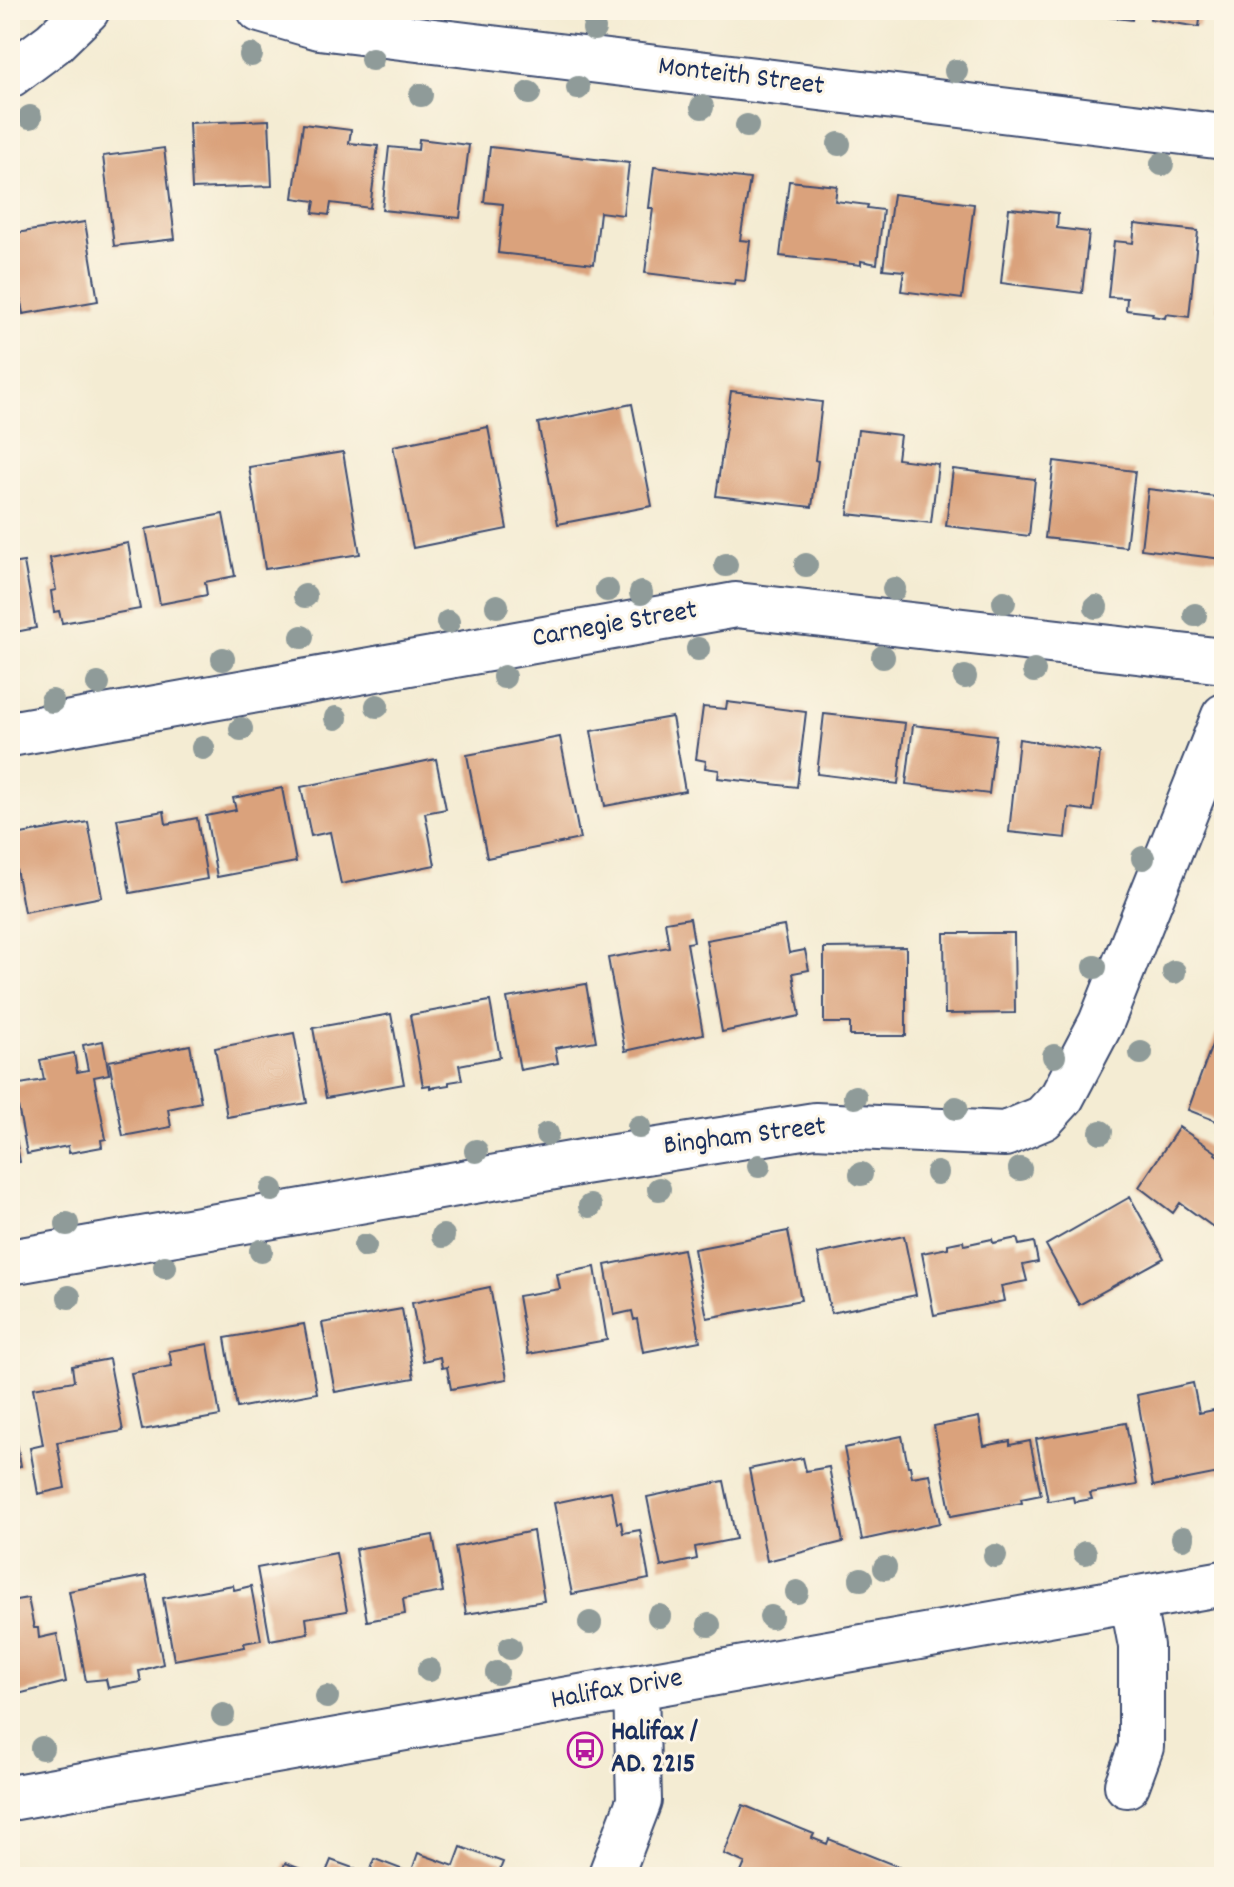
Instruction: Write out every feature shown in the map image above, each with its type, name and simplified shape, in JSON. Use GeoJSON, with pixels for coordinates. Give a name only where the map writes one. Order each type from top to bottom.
{"type":"FeatureCollection","features":[{"type":"Feature","properties":{"kind":"street"},"geometry":{"type":"LineString","coordinates":[[10,75],[53,43],[87,10]]}},
{"type":"Feature","properties":{"kind":"street","name":"Monteith Street"},"geometry":{"type":"LineString","coordinates":[[260,10],[319,27],[1224,137]]}},
{"type":"Feature","properties":{"kind":"street","name":"Carnegie Street"},"geometry":{"type":"LineString","coordinates":[[10,734],[736,605],[1224,661]]}},
{"type":"Feature","properties":{"kind":"street","name":"Bingham Street"},"geometry":{"type":"LineString","coordinates":[[10,1262],[583,1162],[815,1125],[1005,1134],[1043,1118],[1062,1097],[1101,1023],[1224,716]]}},
{"type":"Feature","properties":{"kind":"street","name":"Halifax Drive"},"geometry":{"type":"LineString","coordinates":[[10,1798],[1224,1583]]}},
{"type":"Feature","properties":{"kind":"street"},"geometry":{"type":"LineString","coordinates":[[1127,1785],[1141,1747],[1141,1646],[1132,1599]]}},
{"type":"Feature","properties":{"kind":"street"},"geometry":{"type":"LineString","coordinates":[[610,1877],[639,1801],[636,1688]]}},
{"type":"Feature","properties":{"kind":"building"},"geometry":{"type":"Polygon","coordinates":[[[1065,10],[1133,10],[1132,20],[1065,10]]]}},
{"type":"Feature","properties":{"kind":"building"},"geometry":{"type":"Polygon","coordinates":[[[1151,10],[1224,10],[1224,17],[1201,13],[1199,27],[1150,19],[1151,10]]]}},
{"type":"Feature","properties":{"kind":"building"},"geometry":{"type":"Polygon","coordinates":[[[269,120],[272,186],[192,189],[189,123],[269,120]]]}},
{"type":"Feature","properties":{"kind":"building"},"geometry":{"type":"Polygon","coordinates":[[[303,124],[351,130],[349,143],[378,146],[370,208],[331,203],[329,215],[313,213],[315,201],[293,198],[303,124]]]}},
{"type":"Feature","properties":{"kind":"building"},"geometry":{"type":"Polygon","coordinates":[[[419,139],[469,145],[460,218],[382,210],[389,147],[418,150],[419,139]]]}},
{"type":"Feature","properties":{"kind":"building"},"geometry":{"type":"Polygon","coordinates":[[[490,147],[629,163],[623,215],[600,212],[594,264],[498,253],[503,204],[484,202],[490,147]]]}},
{"type":"Feature","properties":{"kind":"building"},"geometry":{"type":"Polygon","coordinates":[[[164,148],[175,239],[114,246],[103,156],[164,148]]]}},
{"type":"Feature","properties":{"kind":"building"},"geometry":{"type":"Polygon","coordinates":[[[654,167],[750,179],[740,240],[750,241],[745,281],[735,280],[734,284],[645,273],[653,208],[649,208],[654,167]]]}},
{"type":"Feature","properties":{"kind":"building"},"geometry":{"type":"Polygon","coordinates":[[[789,181],[837,186],[835,201],[883,210],[877,264],[780,256],[789,181]]]}},
{"type":"Feature","properties":{"kind":"building"},"geometry":{"type":"Polygon","coordinates":[[[893,194],[974,204],[962,299],[901,291],[904,271],[883,269],[893,194]]]}},
{"type":"Feature","properties":{"kind":"building"},"geometry":{"type":"Polygon","coordinates":[[[1009,208],[1058,213],[1057,228],[1089,232],[1082,293],[1001,283],[1009,208]]]}},
{"type":"Feature","properties":{"kind":"building"},"geometry":{"type":"Polygon","coordinates":[[[85,222],[98,301],[23,314],[10,234],[85,222]]]}},
{"type":"Feature","properties":{"kind":"building"},"geometry":{"type":"Polygon","coordinates":[[[1135,224],[1198,231],[1189,317],[1166,314],[1165,318],[1152,316],[1153,313],[1126,310],[1127,298],[1108,297],[1114,241],[1133,243],[1135,224]]]}},
{"type":"Feature","properties":{"kind":"building"},"geometry":{"type":"Polygon","coordinates":[[[1222,264],[1224,310],[1217,310],[1222,264]]]}},
{"type":"Feature","properties":{"kind":"building"},"geometry":{"type":"Polygon","coordinates":[[[731,391],[822,402],[812,507],[716,496],[731,391]]]}},
{"type":"Feature","properties":{"kind":"building"},"geometry":{"type":"Polygon","coordinates":[[[632,404],[652,506],[558,524],[538,423],[632,404]]]}},
{"type":"Feature","properties":{"kind":"building"},"geometry":{"type":"Polygon","coordinates":[[[488,427],[507,529],[413,548],[393,446],[488,427]]]}},
{"type":"Feature","properties":{"kind":"building"},"geometry":{"type":"Polygon","coordinates":[[[858,430],[900,435],[897,459],[938,464],[931,523],[848,514],[858,430]]]}},
{"type":"Feature","properties":{"kind":"building"},"geometry":{"type":"Polygon","coordinates":[[[343,452],[360,554],[265,569],[249,467],[343,452]]]}},
{"type":"Feature","properties":{"kind":"building"},"geometry":{"type":"Polygon","coordinates":[[[1054,461],[1135,471],[1126,547],[1045,538],[1054,461]]]}},
{"type":"Feature","properties":{"kind":"building"},"geometry":{"type":"Polygon","coordinates":[[[953,469],[1035,479],[1029,536],[946,526],[953,469]]]}},
{"type":"Feature","properties":{"kind":"building"},"geometry":{"type":"Polygon","coordinates":[[[1148,489],[1224,498],[1223,559],[1141,549],[1148,489]]]}},
{"type":"Feature","properties":{"kind":"building"},"geometry":{"type":"Polygon","coordinates":[[[223,514],[235,576],[205,582],[207,595],[160,604],[146,529],[223,514]]]}},
{"type":"Feature","properties":{"kind":"building"},"geometry":{"type":"Polygon","coordinates":[[[128,543],[140,609],[62,623],[59,611],[54,612],[51,591],[56,590],[50,558],[128,543]]]}},
{"type":"Feature","properties":{"kind":"building"},"geometry":{"type":"Polygon","coordinates":[[[24,562],[36,628],[10,633],[10,564],[24,562]]]}},
{"type":"Feature","properties":{"kind":"building"},"geometry":{"type":"Polygon","coordinates":[[[727,702],[806,712],[797,787],[718,778],[719,770],[705,768],[706,761],[696,759],[703,707],[726,709],[727,702]]]}},
{"type":"Feature","properties":{"kind":"building"},"geometry":{"type":"Polygon","coordinates":[[[824,714],[905,723],[898,784],[817,774],[824,714]]]}},
{"type":"Feature","properties":{"kind":"building"},"geometry":{"type":"Polygon","coordinates":[[[672,717],[685,791],[605,806],[591,731],[672,717]]]}},
{"type":"Feature","properties":{"kind":"building"},"geometry":{"type":"Polygon","coordinates":[[[913,725],[996,735],[989,794],[906,784],[913,725]]]}},
{"type":"Feature","properties":{"kind":"building"},"geometry":{"type":"Polygon","coordinates":[[[560,737],[580,839],[487,858],[467,755],[560,737]]]}},
{"type":"Feature","properties":{"kind":"building"},"geometry":{"type":"Polygon","coordinates":[[[1019,739],[1100,752],[1093,811],[1069,808],[1066,838],[1009,832],[1019,739]]]}},
{"type":"Feature","properties":{"kind":"building"},"geometry":{"type":"Polygon","coordinates":[[[436,759],[446,809],[425,813],[435,865],[341,884],[330,832],[311,836],[301,787],[436,759]]]}},
{"type":"Feature","properties":{"kind":"building"},"geometry":{"type":"Polygon","coordinates":[[[282,788],[296,862],[217,877],[206,816],[236,810],[233,798],[282,788]]]}},
{"type":"Feature","properties":{"kind":"building"},"geometry":{"type":"Polygon","coordinates":[[[164,811],[166,824],[197,818],[207,879],[130,893],[117,819],[164,811]]]}},
{"type":"Feature","properties":{"kind":"building"},"geometry":{"type":"Polygon","coordinates":[[[88,822],[102,897],[24,912],[10,836],[88,822]]]}},
{"type":"Feature","properties":{"kind":"building"},"geometry":{"type":"Polygon","coordinates":[[[690,918],[694,942],[687,943],[703,1034],[625,1051],[608,958],[669,947],[665,922],[690,918]]]}},
{"type":"Feature","properties":{"kind":"building"},"geometry":{"type":"Polygon","coordinates":[[[784,926],[789,953],[805,950],[809,970],[793,973],[800,1016],[722,1032],[706,940],[784,926]]]}},
{"type":"Feature","properties":{"kind":"building"},"geometry":{"type":"Polygon","coordinates":[[[944,933],[1014,933],[1015,1013],[945,1014],[944,933]]]}},
{"type":"Feature","properties":{"kind":"building"},"geometry":{"type":"Polygon","coordinates":[[[906,947],[906,1036],[850,1036],[850,1023],[824,1023],[824,948],[906,947]]]}},
{"type":"Feature","properties":{"kind":"building"},"geometry":{"type":"Polygon","coordinates":[[[586,984],[596,1041],[555,1048],[558,1063],[520,1070],[507,998],[586,984]]]}},
{"type":"Feature","properties":{"kind":"building"},"geometry":{"type":"Polygon","coordinates":[[[490,1001],[500,1057],[459,1065],[462,1080],[449,1082],[449,1085],[423,1086],[410,1015],[490,1001]]]}},
{"type":"Feature","properties":{"kind":"building"},"geometry":{"type":"Polygon","coordinates":[[[391,1014],[404,1084],[326,1098],[313,1028],[391,1014]]]}},
{"type":"Feature","properties":{"kind":"building"},"geometry":{"type":"Polygon","coordinates":[[[294,1033],[307,1103],[227,1117],[215,1048],[294,1033]]]}},
{"type":"Feature","properties":{"kind":"building"},"geometry":{"type":"Polygon","coordinates":[[[1216,1034],[1224,1038],[1224,1124],[1188,1110],[1216,1034]]]}},
{"type":"Feature","properties":{"kind":"building"},"geometry":{"type":"Polygon","coordinates":[[[103,1041],[109,1074],[94,1077],[106,1139],[101,1140],[102,1147],[69,1153],[68,1146],[27,1154],[14,1085],[44,1080],[40,1060],[74,1053],[77,1072],[88,1070],[83,1045],[103,1041]]]}},
{"type":"Feature","properties":{"kind":"building"},"geometry":{"type":"Polygon","coordinates":[[[190,1045],[201,1102],[168,1109],[171,1127],[123,1136],[109,1061],[190,1045]]]}},
{"type":"Feature","properties":{"kind":"building"},"geometry":{"type":"Polygon","coordinates":[[[10,1116],[20,1162],[10,1164],[10,1116]]]}},
{"type":"Feature","properties":{"kind":"building"},"geometry":{"type":"Polygon","coordinates":[[[1179,1127],[1224,1160],[1224,1218],[1216,1229],[1180,1203],[1173,1213],[1139,1187],[1179,1127]]]}},
{"type":"Feature","properties":{"kind":"building"},"geometry":{"type":"Polygon","coordinates":[[[1130,1197],[1164,1258],[1079,1305],[1046,1245],[1130,1197]]]}},
{"type":"Feature","properties":{"kind":"building"},"geometry":{"type":"Polygon","coordinates":[[[788,1231],[801,1300],[707,1318],[694,1249],[788,1231]]]}},
{"type":"Feature","properties":{"kind":"building"},"geometry":{"type":"Polygon","coordinates":[[[904,1236],[916,1295],[831,1313],[818,1254],[904,1236]]]}},
{"type":"Feature","properties":{"kind":"building"},"geometry":{"type":"Polygon","coordinates":[[[1017,1238],[1019,1245],[1034,1242],[1038,1262],[1023,1265],[1027,1281],[1001,1286],[1004,1301],[934,1315],[922,1253],[948,1248],[948,1244],[963,1241],[964,1245],[1017,1238]]]}},
{"type":"Feature","properties":{"kind":"building"},"geometry":{"type":"Polygon","coordinates":[[[683,1249],[700,1341],[643,1352],[637,1319],[634,1320],[632,1311],[614,1315],[605,1265],[683,1249]]]}},
{"type":"Feature","properties":{"kind":"building"},"geometry":{"type":"Polygon","coordinates":[[[595,1267],[607,1340],[528,1354],[518,1296],[560,1289],[557,1274],[595,1267]]]}},
{"type":"Feature","properties":{"kind":"building"},"geometry":{"type":"Polygon","coordinates":[[[490,1287],[507,1379],[451,1389],[447,1367],[442,1368],[440,1357],[423,1361],[412,1303],[490,1287]]]}},
{"type":"Feature","properties":{"kind":"building"},"geometry":{"type":"Polygon","coordinates":[[[402,1309],[414,1378],[335,1392],[322,1323],[402,1309]]]}},
{"type":"Feature","properties":{"kind":"building"},"geometry":{"type":"Polygon","coordinates":[[[304,1324],[317,1393],[237,1408],[225,1338],[304,1324]]]}},
{"type":"Feature","properties":{"kind":"building"},"geometry":{"type":"Polygon","coordinates":[[[208,1344],[220,1416],[142,1430],[131,1373],[172,1366],[169,1351],[208,1344]]]}},
{"type":"Feature","properties":{"kind":"building"},"geometry":{"type":"Polygon","coordinates":[[[109,1359],[123,1431],[57,1442],[65,1488],[38,1494],[30,1448],[43,1445],[33,1388],[74,1381],[72,1366],[109,1359]]]}},
{"type":"Feature","properties":{"kind":"building"},"geometry":{"type":"Polygon","coordinates":[[[1193,1383],[1199,1413],[1219,1409],[1224,1422],[1224,1472],[1153,1486],[1137,1395],[1193,1383]]]}},
{"type":"Feature","properties":{"kind":"building"},"geometry":{"type":"Polygon","coordinates":[[[10,1415],[21,1466],[10,1468],[10,1415]]]}},
{"type":"Feature","properties":{"kind":"building"},"geometry":{"type":"Polygon","coordinates":[[[979,1417],[984,1446],[1030,1441],[1041,1495],[1021,1499],[1022,1503],[951,1516],[934,1426],[979,1417]]]}},
{"type":"Feature","properties":{"kind":"building"},"geometry":{"type":"Polygon","coordinates":[[[1126,1423],[1137,1485],[1090,1493],[1092,1499],[1074,1502],[1073,1497],[1048,1501],[1036,1439],[1126,1423]]]}},
{"type":"Feature","properties":{"kind":"building"},"geometry":{"type":"Polygon","coordinates":[[[902,1436],[912,1477],[930,1474],[940,1523],[862,1540],[844,1448],[902,1436]]]}},
{"type":"Feature","properties":{"kind":"building"},"geometry":{"type":"Polygon","coordinates":[[[803,1458],[806,1471],[829,1467],[843,1542],[767,1561],[749,1469],[803,1458]]]}},
{"type":"Feature","properties":{"kind":"building"},"geometry":{"type":"Polygon","coordinates":[[[724,1481],[736,1539],[695,1547],[697,1559],[661,1567],[647,1497],[724,1481]]]}},
{"type":"Feature","properties":{"kind":"building"},"geometry":{"type":"Polygon","coordinates":[[[611,1491],[617,1523],[621,1522],[623,1533],[640,1530],[649,1579],[572,1594],[554,1503],[611,1491]]]}},
{"type":"Feature","properties":{"kind":"building"},"geometry":{"type":"Polygon","coordinates":[[[533,1531],[544,1601],[466,1614],[455,1547],[533,1531]]]}},
{"type":"Feature","properties":{"kind":"building"},"geometry":{"type":"Polygon","coordinates":[[[433,1535],[443,1592],[403,1599],[405,1614],[367,1621],[355,1549],[433,1535]]]}},
{"type":"Feature","properties":{"kind":"building"},"geometry":{"type":"Polygon","coordinates":[[[336,1553],[347,1611],[306,1618],[308,1633],[270,1640],[257,1568],[336,1553]]]}},
{"type":"Feature","properties":{"kind":"building"},"geometry":{"type":"Polygon","coordinates":[[[146,1576],[163,1664],[139,1671],[141,1682],[108,1688],[106,1679],[86,1681],[69,1591],[146,1576]]]}},
{"type":"Feature","properties":{"kind":"building"},"geometry":{"type":"Polygon","coordinates":[[[233,1585],[234,1590],[251,1586],[261,1640],[244,1643],[245,1647],[174,1660],[163,1598],[233,1585]]]}},
{"type":"Feature","properties":{"kind":"building"},"geometry":{"type":"Polygon","coordinates":[[[28,1598],[39,1638],[57,1634],[66,1682],[10,1696],[10,1601],[28,1598]]]}},
{"type":"Feature","properties":{"kind":"building"},"geometry":{"type":"Polygon","coordinates":[[[743,1805],[814,1834],[812,1838],[827,1844],[829,1839],[899,1867],[895,1877],[739,1877],[745,1863],[724,1854],[743,1805]]]}},
{"type":"Feature","properties":{"kind":"building"},"geometry":{"type":"Polygon","coordinates":[[[461,1847],[503,1862],[497,1877],[324,1877],[331,1860],[369,1874],[375,1859],[411,1873],[418,1853],[454,1866],[461,1847]]]}},
{"type":"Feature","properties":{"kind":"building"},"geometry":{"type":"Polygon","coordinates":[[[285,1863],[322,1877],[280,1877],[285,1863]]]}},
{"type":"Feature","properties":{"kind":"place","name":"Halifax / AD. 2215"},"geometry":{"type":"Point","coordinates":[585,1750]}}]}
